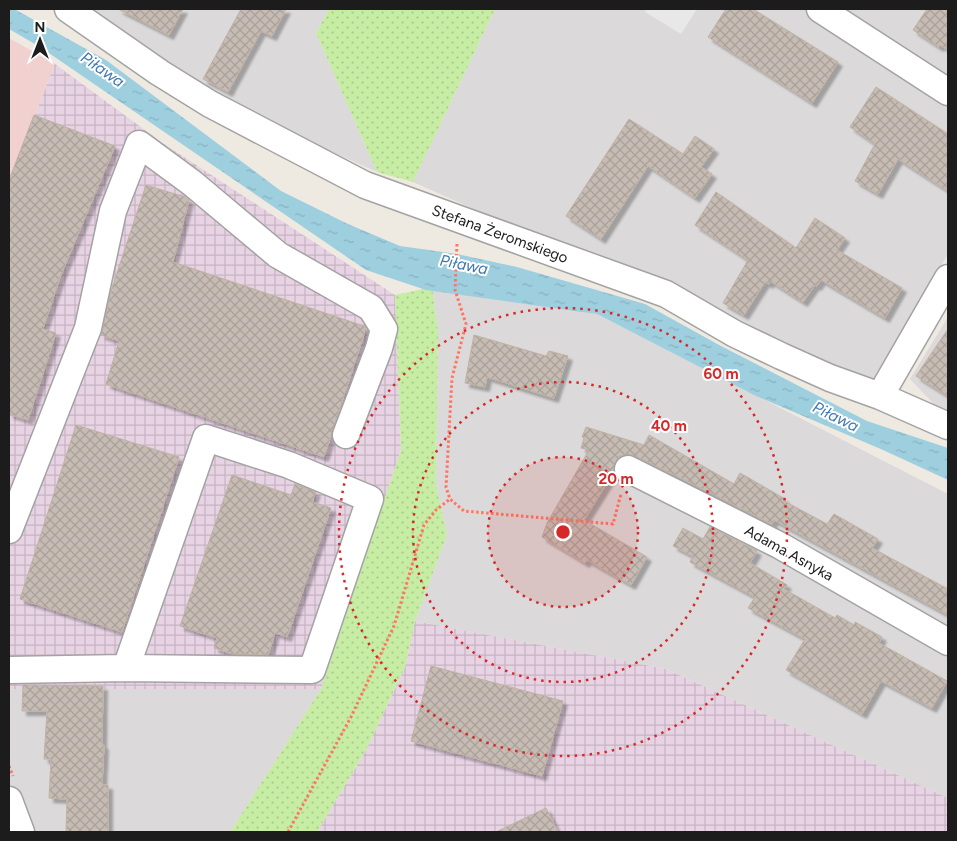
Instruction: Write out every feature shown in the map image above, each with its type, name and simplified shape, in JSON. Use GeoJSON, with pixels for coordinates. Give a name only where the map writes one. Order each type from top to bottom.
{"type":"FeatureCollection","features":[{"type":"Feature","properties":{"kind":"street","name":"Stefana Żeromskiego"},"geometry":{"type":"LineString","coordinates":[[68,9],[160,73],[210,104],[365,185],[666,294],[735,334],[781,356],[948,426]]}},
{"type":"Feature","properties":{"kind":"street"},"geometry":{"type":"LineString","coordinates":[[820,9],[948,92]]}},
{"type":"Feature","properties":{"kind":"street"},"geometry":{"type":"LineString","coordinates":[[9,530],[88,328],[113,211],[139,144],[192,183],[278,255],[371,308],[384,329],[379,348],[346,436]]}},
{"type":"Feature","properties":{"kind":"street"},"geometry":{"type":"LineString","coordinates":[[880,396],[948,278]]}},
{"type":"Feature","properties":{"kind":"street"},"geometry":{"type":"LineString","coordinates":[[9,670],[126,668],[312,670],[370,499],[289,465],[206,438],[126,668]]}},
{"type":"Feature","properties":{"kind":"street","name":"Adama Asnyka"},"geometry":{"type":"LineString","coordinates":[[628,469],[779,545],[948,642]]}},
{"type":"Feature","properties":{"kind":"street"},"geometry":{"type":"LineString","coordinates":[[9,800],[21,832]]}},
{"type":"Feature","properties":{"kind":"path"},"geometry":{"type":"LineString","coordinates":[[457,254],[455,290],[466,324],[452,378],[446,487],[450,499],[464,511],[613,524],[628,469]]}},
{"type":"Feature","properties":{"kind":"path"},"geometry":{"type":"LineString","coordinates":[[288,832],[351,717],[394,626],[424,525],[436,510],[450,499]]}},
{"type":"Feature","properties":{"kind":"shaded area"},"geometry":{"type":"Polygon","coordinates":[[[54,9],[329,9],[316,33],[377,172],[244,112],[54,9]]]}},
{"type":"Feature","properties":{"kind":"shaded area"},"geometry":{"type":"Polygon","coordinates":[[[495,9],[948,9],[948,254],[870,384],[413,182],[495,9]]]}},
{"type":"Feature","properties":{"kind":"shaded area"},"geometry":{"type":"Polygon","coordinates":[[[646,9],[697,9],[681,34],[645,12],[646,9]]]}},
{"type":"Feature","properties":{"kind":"shaded area"},"geometry":{"type":"Polygon","coordinates":[[[9,38],[55,64],[9,181],[9,38]]]}},
{"type":"Feature","properties":{"kind":"shaded area"},"geometry":{"type":"Polygon","coordinates":[[[55,64],[164,144],[395,295],[401,450],[321,689],[14,689],[9,691],[9,181],[55,64]]]}},
{"type":"Feature","properties":{"kind":"shaded area"},"geometry":{"type":"Polygon","coordinates":[[[432,287],[597,314],[948,494],[948,798],[666,669],[415,621],[447,535],[436,485],[438,331],[432,287]]]}},
{"type":"Feature","properties":{"kind":"shaded area"},"geometry":{"type":"Polygon","coordinates":[[[948,317],[948,419],[910,379],[948,317]]]}},
{"type":"Feature","properties":{"kind":"shaded area"},"geometry":{"type":"Polygon","coordinates":[[[415,621],[666,669],[948,798],[948,832],[317,832],[366,750],[405,667],[415,621]]]}},
{"type":"Feature","properties":{"kind":"shaded area"},"geometry":{"type":"Polygon","coordinates":[[[14,689],[321,689],[230,832],[9,832],[9,691],[14,689]]]}},
{"type":"Feature","properties":{"kind":"green space"},"geometry":{"type":"Polygon","coordinates":[[[329,9],[495,9],[413,182],[377,172],[316,33],[329,9]]]}},
{"type":"Feature","properties":{"kind":"green space"},"geometry":{"type":"Polygon","coordinates":[[[432,287],[438,331],[436,485],[447,535],[415,621],[405,667],[366,750],[317,832],[230,832],[321,689],[401,450],[395,295],[432,287]]]}},
{"type":"Feature","properties":{"kind":"water","name":"Piława"},"geometry":{"type":"Polygon","coordinates":[[[9,9],[16,10],[106,60],[281,191],[348,224],[400,246],[457,254],[517,267],[645,304],[721,346],[867,421],[948,448],[948,480],[756,396],[597,314],[426,290],[366,270],[40,47],[9,29],[9,9]]]}},
{"type":"Feature","properties":{"kind":"building"},"geometry":{"type":"Polygon","coordinates":[[[118,9],[183,9],[169,35],[118,9]]]}},
{"type":"Feature","properties":{"kind":"building"},"geometry":{"type":"Polygon","coordinates":[[[241,9],[286,9],[272,36],[261,31],[228,92],[203,79],[241,9]]]}},
{"type":"Feature","properties":{"kind":"building"},"geometry":{"type":"Polygon","coordinates":[[[726,9],[753,9],[838,62],[812,103],[708,37],[726,9]]]}},
{"type":"Feature","properties":{"kind":"building"},"geometry":{"type":"Polygon","coordinates":[[[927,9],[948,9],[948,50],[940,45],[939,47],[913,30],[927,9]]]}},
{"type":"Feature","properties":{"kind":"building"},"geometry":{"type":"Polygon","coordinates":[[[876,87],[948,134],[948,191],[898,159],[878,194],[855,181],[875,144],[850,127],[876,87]]]}},
{"type":"Feature","properties":{"kind":"building"},"geometry":{"type":"Polygon","coordinates":[[[34,115],[115,146],[61,275],[43,329],[56,333],[28,420],[9,414],[9,180],[34,115]]]}},
{"type":"Feature","properties":{"kind":"building"},"geometry":{"type":"Polygon","coordinates":[[[629,119],[683,154],[695,136],[714,149],[701,167],[712,174],[695,198],[648,166],[601,239],[566,216],[629,119]]]}},
{"type":"Feature","properties":{"kind":"building"},"geometry":{"type":"Polygon","coordinates":[[[146,185],[185,197],[189,200],[173,262],[366,328],[324,457],[106,384],[119,341],[101,335],[111,291],[146,185]]]}},
{"type":"Feature","properties":{"kind":"building"},"geometry":{"type":"Polygon","coordinates":[[[716,192],[796,248],[815,218],[845,238],[837,250],[902,288],[885,318],[821,280],[803,302],[770,281],[769,284],[765,282],[744,315],[723,303],[748,260],[695,225],[716,192]]]}},
{"type":"Feature","properties":{"kind":"building"},"geometry":{"type":"Polygon","coordinates":[[[948,329],[948,396],[916,376],[948,329]]]}},
{"type":"Feature","properties":{"kind":"building"},"geometry":{"type":"Polygon","coordinates":[[[474,335],[546,356],[549,351],[568,356],[554,398],[487,377],[485,387],[465,383],[474,335]]]}},
{"type":"Feature","properties":{"kind":"building"},"geometry":{"type":"Polygon","coordinates":[[[76,425],[179,457],[122,632],[20,599],[76,425]]]}},
{"type":"Feature","properties":{"kind":"building"},"geometry":{"type":"Polygon","coordinates":[[[586,427],[644,445],[649,435],[734,484],[740,473],[785,499],[784,501],[827,524],[834,514],[878,539],[872,548],[948,589],[948,615],[774,520],[772,524],[683,479],[628,454],[620,456],[615,462],[614,472],[584,520],[647,557],[631,585],[587,560],[585,563],[542,537],[547,523],[589,450],[581,448],[584,438],[582,437],[586,427]]]}},
{"type":"Feature","properties":{"kind":"building"},"geometry":{"type":"Polygon","coordinates":[[[232,475],[291,495],[295,484],[316,492],[312,502],[331,508],[287,637],[275,633],[268,655],[233,654],[214,648],[217,638],[180,626],[232,475]]]}},
{"type":"Feature","properties":{"kind":"building"},"geometry":{"type":"Polygon","coordinates":[[[710,527],[757,551],[750,563],[787,585],[784,589],[835,618],[837,615],[854,625],[855,622],[882,637],[879,643],[947,681],[932,708],[881,681],[862,714],[786,670],[805,639],[748,608],[755,597],[690,562],[693,556],[673,546],[683,528],[703,539],[710,527]]]}},
{"type":"Feature","properties":{"kind":"building"},"geometry":{"type":"Polygon","coordinates":[[[431,666],[563,701],[542,776],[411,741],[431,666]]]}},
{"type":"Feature","properties":{"kind":"building"},"geometry":{"type":"Polygon","coordinates":[[[23,685],[103,686],[102,745],[104,745],[102,785],[108,785],[108,832],[66,832],[67,799],[49,798],[51,759],[44,759],[47,711],[22,711],[23,685]]]}},
{"type":"Feature","properties":{"kind":"building"},"geometry":{"type":"Polygon","coordinates":[[[546,808],[558,832],[496,832],[546,808]]]}}]}
